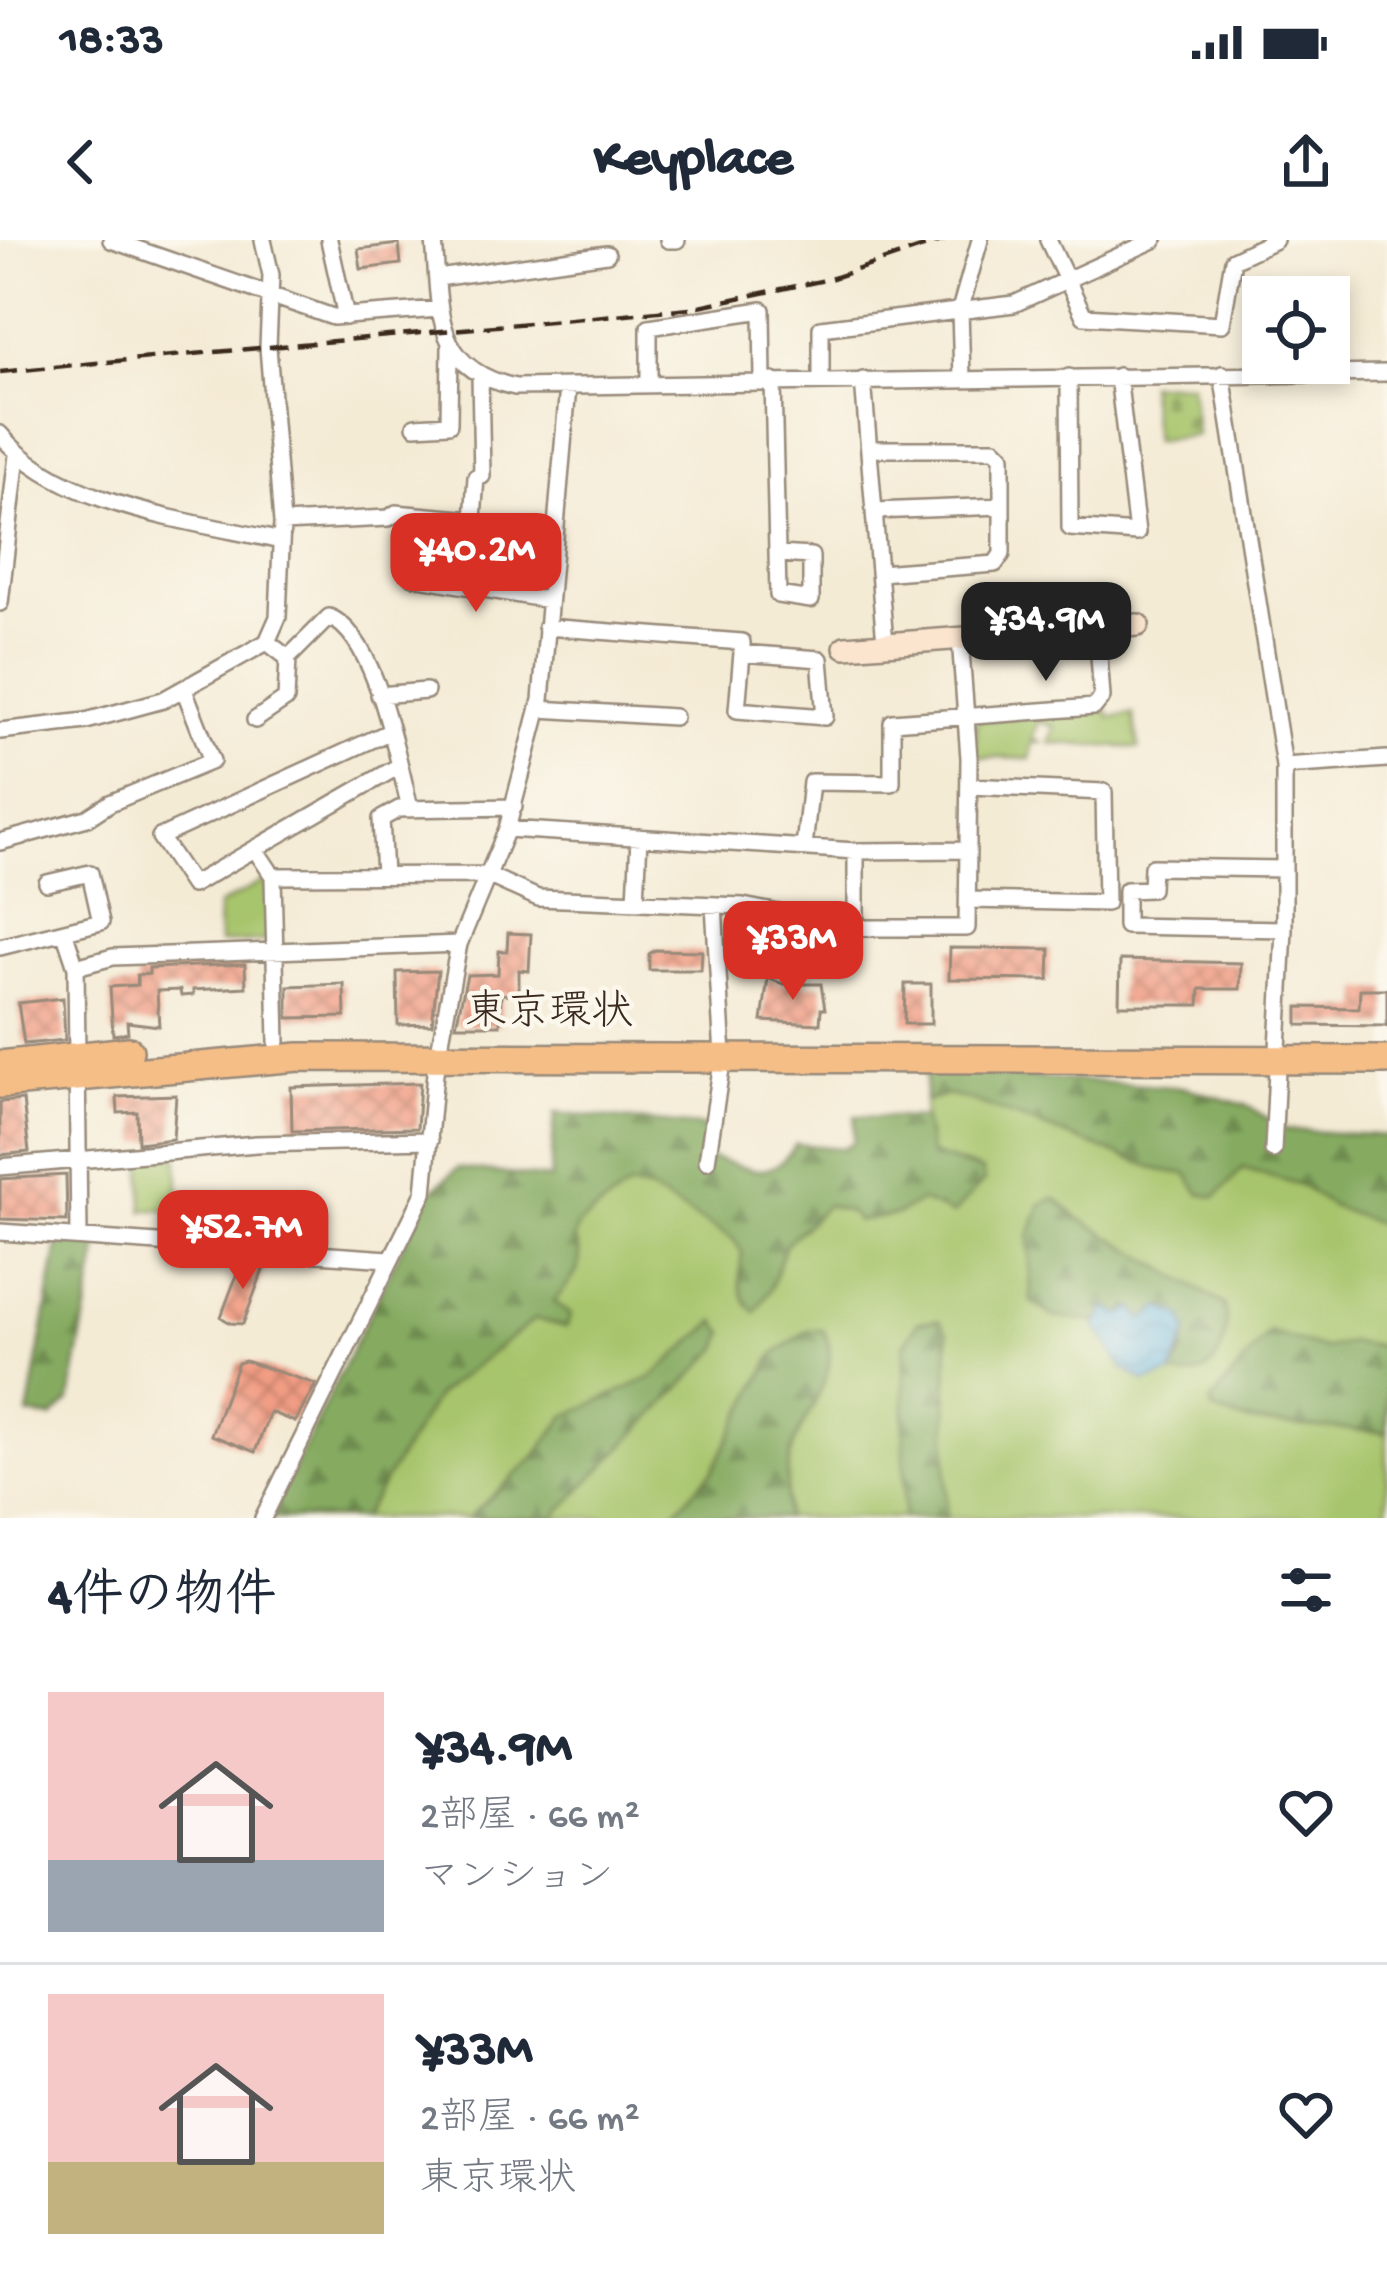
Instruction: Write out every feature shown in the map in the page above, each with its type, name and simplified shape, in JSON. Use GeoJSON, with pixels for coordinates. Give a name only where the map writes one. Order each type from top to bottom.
{"type":"FeatureCollection","features":[{"type":"Feature","properties":{"kind":"highway","name":"東京環状"},"geometry":{"type":"LineString","coordinates":[[0,1084],[78,1064],[277,1042],[440,1049],[1279,1050],[1387,1043]]}},
{"type":"Feature","properties":{"kind":"highway","name":"東京環状"},"geometry":{"type":"LineString","coordinates":[[0,1065],[440,1049]]}},
{"type":"Feature","properties":{"kind":"highway","name":"東京環状"},"geometry":{"type":"LineString","coordinates":[[1279,1050],[1387,1060]]}},
{"type":"Feature","properties":{"kind":"street"},"geometry":{"type":"LineString","coordinates":[[111,240],[322,314],[346,317],[439,309]]}},
{"type":"Feature","properties":{"kind":"street"},"geometry":{"type":"LineString","coordinates":[[0,731],[86,721],[185,692],[267,642],[278,616],[281,532],[268,347],[271,296],[263,240]]}},
{"type":"Feature","properties":{"kind":"street"},"geometry":{"type":"LineString","coordinates":[[329,240],[346,317]]}},
{"type":"Feature","properties":{"kind":"street"},"geometry":{"type":"LineString","coordinates":[[415,426],[448,424],[450,346],[439,309],[434,240]]}},
{"type":"Feature","properties":{"kind":"street"},"geometry":{"type":"LineString","coordinates":[[668,240],[677,240]]}},
{"type":"Feature","properties":{"kind":"street"},"geometry":{"type":"LineString","coordinates":[[962,378],[960,310],[980,240]]}},
{"type":"Feature","properties":{"kind":"street"},"geometry":{"type":"LineString","coordinates":[[1048,240],[1084,316],[1222,324],[1233,260],[1275,240]]}},
{"type":"Feature","properties":{"kind":"street"},"geometry":{"type":"LineString","coordinates":[[821,380],[821,328],[1014,304],[1154,240]]}},
{"type":"Feature","properties":{"kind":"street"},"geometry":{"type":"LineString","coordinates":[[438,278],[532,268],[551,258],[607,254]]}},
{"type":"Feature","properties":{"kind":"street"},"geometry":{"type":"LineString","coordinates":[[649,383],[650,327],[762,310],[779,554]]}},
{"type":"Feature","properties":{"kind":"street"},"geometry":{"type":"LineString","coordinates":[[450,346],[480,375],[515,387],[1387,373]]}},
{"type":"Feature","properties":{"kind":"street"},"geometry":{"type":"LineString","coordinates":[[1222,374],[1284,766],[1284,929],[1273,1150]]}},
{"type":"Feature","properties":{"kind":"street"},"geometry":{"type":"LineString","coordinates":[[0,434],[17,455],[81,492],[281,532],[388,518],[396,513],[473,520],[476,476],[482,476],[480,375]]}},
{"type":"Feature","properties":{"kind":"street"},"geometry":{"type":"LineString","coordinates":[[1070,377],[1070,528],[1137,533],[1118,376]]}},
{"type":"Feature","properties":{"kind":"street"},"geometry":{"type":"LineString","coordinates":[[863,380],[885,643]]}},
{"type":"Feature","properties":{"kind":"street"},"geometry":{"type":"LineString","coordinates":[[262,1518],[424,1192],[440,1049],[459,944],[507,829],[539,709],[568,387]]}},
{"type":"Feature","properties":{"kind":"street"},"geometry":{"type":"LineString","coordinates":[[869,449],[995,449],[1003,456],[1002,554],[994,564],[879,574]]}},
{"type":"Feature","properties":{"kind":"street"},"geometry":{"type":"LineString","coordinates":[[0,603],[17,455]]}},
{"type":"Feature","properties":{"kind":"street"},"geometry":{"type":"LineString","coordinates":[[874,511],[1002,506]]}},
{"type":"Feature","properties":{"kind":"street"},"geometry":{"type":"LineString","coordinates":[[413,577],[549,600]]}},
{"type":"Feature","properties":{"kind":"street"},"geometry":{"type":"LineString","coordinates":[[255,720],[286,699],[288,658],[321,622],[329,617],[340,621],[350,628],[379,695],[410,808]]}},
{"type":"Feature","properties":{"kind":"street"},"geometry":{"type":"LineString","coordinates":[[845,647],[1138,625]]}},
{"type":"Feature","properties":{"kind":"street"},"geometry":{"type":"LineString","coordinates":[[546,627],[742,643],[737,710],[825,717],[820,659],[742,653]]}},
{"type":"Feature","properties":{"kind":"street"},"geometry":{"type":"LineString","coordinates":[[804,847],[811,782],[892,783],[892,722],[1094,707],[1102,697],[1097,628]]}},
{"type":"Feature","properties":{"kind":"street"},"geometry":{"type":"LineString","coordinates":[[273,876],[487,874],[538,898],[714,905],[856,928],[967,928],[969,787],[960,638]]}},
{"type":"Feature","properties":{"kind":"street"},"geometry":{"type":"LineString","coordinates":[[267,642],[288,658]]}},
{"type":"Feature","properties":{"kind":"street"},"geometry":{"type":"LineString","coordinates":[[379,695],[426,691]]}},
{"type":"Feature","properties":{"kind":"street"},"geometry":{"type":"LineString","coordinates":[[0,842],[87,818],[110,803],[212,761],[185,692]]}},
{"type":"Feature","properties":{"kind":"street"},"geometry":{"type":"LineString","coordinates":[[539,709],[674,717]]}},
{"type":"Feature","properties":{"kind":"street"},"geometry":{"type":"LineString","coordinates":[[389,732],[160,837],[192,885],[399,766]]}},
{"type":"Feature","properties":{"kind":"street"},"geometry":{"type":"LineString","coordinates":[[1284,766],[1387,759]]}},
{"type":"Feature","properties":{"kind":"street"},"geometry":{"type":"LineString","coordinates":[[968,900],[1106,903],[1104,792],[969,787]]}},
{"type":"Feature","properties":{"kind":"street"},"geometry":{"type":"LineString","coordinates":[[384,875],[381,819],[410,808],[514,807]]}},
{"type":"Feature","properties":{"kind":"street"},"geometry":{"type":"LineString","coordinates":[[507,829],[856,851],[968,850]]}},
{"type":"Feature","properties":{"kind":"street"},"geometry":{"type":"LineString","coordinates":[[636,901],[639,838]]}},
{"type":"Feature","properties":{"kind":"street"},"geometry":{"type":"LineString","coordinates":[[255,849],[273,876],[277,1042]]}},
{"type":"Feature","properties":{"kind":"street"},"geometry":{"type":"LineString","coordinates":[[856,851],[856,928]]}},
{"type":"Feature","properties":{"kind":"street"},"geometry":{"type":"LineString","coordinates":[[1283,869],[1151,867],[1151,889],[1126,890],[1126,926],[1284,929]]}},
{"type":"Feature","properties":{"kind":"street"},"geometry":{"type":"LineString","coordinates":[[0,946],[101,922],[90,873],[47,883]]}},
{"type":"Feature","properties":{"kind":"street"},"geometry":{"type":"LineString","coordinates":[[707,1160],[721,1048],[714,905]]}},
{"type":"Feature","properties":{"kind":"street"},"geometry":{"type":"LineString","coordinates":[[64,931],[76,967],[79,1235]]}},
{"type":"Feature","properties":{"kind":"street"},"geometry":{"type":"LineString","coordinates":[[76,967],[113,957],[274,947],[459,944]]}},
{"type":"Feature","properties":{"kind":"street"},"geometry":{"type":"LineString","coordinates":[[0,1167],[256,1144],[430,1140]]}},
{"type":"Feature","properties":{"kind":"street"},"geometry":{"type":"LineString","coordinates":[[0,1232],[389,1259]]}},
{"type":"Feature","properties":{"kind":"green space"},"geometry":{"type":"Polygon","coordinates":[[[1148,384],[1191,384],[1196,435],[1154,441],[1148,384]]]}},
{"type":"Feature","properties":{"kind":"green space"},"geometry":{"type":"Polygon","coordinates":[[[1108,710],[1109,717],[1133,714],[1139,748],[1049,743],[1055,727],[1039,721],[1032,738],[1043,743],[1032,742],[1030,759],[975,757],[977,727],[973,726],[978,720],[1108,710]]]}},
{"type":"Feature","properties":{"kind":"green space"},"geometry":{"type":"Polygon","coordinates":[[[268,879],[268,935],[263,941],[219,943],[218,906],[268,879]]]}},
{"type":"Feature","properties":{"kind":"green space"},"geometry":{"type":"Polygon","coordinates":[[[926,1070],[1237,1106],[1288,1130],[1387,1136],[1387,1518],[269,1518],[583,1175],[742,1179],[922,1153],[926,1070]]]}},
{"type":"Feature","properties":{"kind":"green space"},"geometry":{"type":"Polygon","coordinates":[[[926,1070],[1187,1088],[1245,1105],[1288,1130],[1387,1136],[1387,1227],[1331,1206],[1301,1185],[1243,1168],[1216,1197],[1200,1194],[1187,1174],[1160,1170],[973,1101],[948,1095],[925,1102],[926,1070]]]}},
{"type":"Feature","properties":{"kind":"green space"},"geometry":{"type":"Polygon","coordinates":[[[555,1113],[710,1127],[705,1156],[756,1170],[776,1165],[796,1144],[842,1148],[853,1142],[855,1116],[924,1118],[930,1154],[982,1171],[984,1181],[953,1214],[921,1201],[896,1215],[858,1221],[847,1211],[827,1205],[786,1244],[770,1290],[755,1312],[741,1291],[742,1252],[733,1239],[650,1191],[629,1187],[578,1225],[574,1238],[579,1264],[554,1301],[571,1315],[566,1327],[535,1319],[437,1395],[362,1518],[269,1518],[428,1194],[458,1168],[550,1179],[555,1113]]]}},
{"type":"Feature","properties":{"kind":"green space"},"geometry":{"type":"Polygon","coordinates":[[[178,1156],[180,1210],[143,1210],[143,1158],[178,1156]]]}},
{"type":"Feature","properties":{"kind":"green space"},"geometry":{"type":"Polygon","coordinates":[[[1055,1198],[1077,1217],[1225,1305],[1222,1346],[1209,1367],[1186,1376],[1171,1374],[1184,1351],[1183,1317],[1143,1320],[1129,1307],[1122,1315],[1110,1308],[1096,1322],[1054,1317],[1031,1301],[1029,1237],[1041,1204],[1055,1198]]]}},
{"type":"Feature","properties":{"kind":"green space"},"geometry":{"type":"Polygon","coordinates":[[[59,1239],[100,1241],[70,1401],[52,1418],[28,1415],[59,1239]]]}},
{"type":"Feature","properties":{"kind":"green space"},"geometry":{"type":"Polygon","coordinates":[[[939,1320],[948,1333],[946,1518],[904,1518],[904,1345],[918,1322],[939,1320]]]}},
{"type":"Feature","properties":{"kind":"green space"},"geometry":{"type":"Polygon","coordinates":[[[716,1321],[725,1333],[719,1348],[553,1518],[468,1518],[534,1458],[566,1416],[652,1377],[716,1321]]]}},
{"type":"Feature","properties":{"kind":"green space"},"geometry":{"type":"Polygon","coordinates":[[[808,1330],[823,1330],[830,1359],[822,1388],[791,1453],[786,1518],[669,1518],[713,1470],[773,1355],[808,1330]]]}},
{"type":"Feature","properties":{"kind":"green space"},"geometry":{"type":"Polygon","coordinates":[[[1269,1332],[1325,1349],[1350,1342],[1387,1347],[1387,1433],[1277,1425],[1214,1411],[1210,1403],[1269,1332]]]}},
{"type":"Feature","properties":{"kind":"water"},"geometry":{"type":"Polygon","coordinates":[[[1107,1307],[1120,1315],[1134,1308],[1143,1320],[1162,1307],[1183,1317],[1188,1332],[1171,1374],[1145,1382],[1123,1368],[1096,1326],[1107,1307]]]}},
{"type":"Feature","properties":{"kind":"building"},"geometry":{"type":"Polygon","coordinates":[[[399,244],[401,264],[361,269],[358,249],[399,244]]]}},
{"type":"Feature","properties":{"kind":"building"},"geometry":{"type":"Polygon","coordinates":[[[508,933],[531,934],[529,971],[519,970],[519,995],[501,994],[500,1025],[456,1025],[467,975],[498,974],[499,951],[507,951],[508,933]]]}},
{"type":"Feature","properties":{"kind":"building"},"geometry":{"type":"Polygon","coordinates":[[[950,948],[1050,949],[1049,980],[949,979],[950,948]]]}},
{"type":"Feature","properties":{"kind":"building"},"geometry":{"type":"Polygon","coordinates":[[[655,950],[702,951],[701,970],[649,970],[649,954],[655,950]]]}},
{"type":"Feature","properties":{"kind":"building"},"geometry":{"type":"Polygon","coordinates":[[[1120,960],[1241,963],[1240,989],[1200,989],[1199,1005],[1119,1005],[1120,960]]]}},
{"type":"Feature","properties":{"kind":"building"},"geometry":{"type":"Polygon","coordinates":[[[245,964],[246,987],[193,990],[193,995],[181,996],[180,990],[157,991],[159,1026],[127,1022],[128,1033],[113,1035],[110,987],[137,985],[137,975],[149,974],[149,968],[245,964]]]}},
{"type":"Feature","properties":{"kind":"building"},"geometry":{"type":"Polygon","coordinates":[[[438,971],[432,1024],[398,1025],[397,972],[438,971]]]}},
{"type":"Feature","properties":{"kind":"building"},"geometry":{"type":"Polygon","coordinates":[[[768,978],[782,984],[821,984],[825,1009],[821,1009],[820,1024],[762,1021],[768,978]]]}},
{"type":"Feature","properties":{"kind":"building"},"geometry":{"type":"Polygon","coordinates":[[[344,984],[345,1017],[288,1018],[288,986],[344,984]]]}},
{"type":"Feature","properties":{"kind":"building"},"geometry":{"type":"Polygon","coordinates":[[[905,984],[931,984],[931,1024],[904,1024],[905,984]]]}},
{"type":"Feature","properties":{"kind":"building"},"geometry":{"type":"Polygon","coordinates":[[[1360,989],[1387,989],[1387,1026],[1298,1025],[1298,1007],[1359,1008],[1360,989]]]}},
{"type":"Feature","properties":{"kind":"building"},"geometry":{"type":"Polygon","coordinates":[[[63,998],[65,1040],[24,1044],[18,1003],[63,998]]]}},
{"type":"Feature","properties":{"kind":"building"},"geometry":{"type":"Polygon","coordinates":[[[420,1083],[417,1128],[292,1131],[291,1087],[420,1083]]]}},
{"type":"Feature","properties":{"kind":"building"},"geometry":{"type":"Polygon","coordinates":[[[176,1095],[173,1139],[138,1143],[137,1112],[118,1113],[117,1097],[176,1095]]]}},
{"type":"Feature","properties":{"kind":"building"},"geometry":{"type":"Polygon","coordinates":[[[23,1100],[29,1152],[0,1155],[0,1102],[23,1100]]]}},
{"type":"Feature","properties":{"kind":"building"},"geometry":{"type":"Polygon","coordinates":[[[66,1175],[67,1221],[0,1219],[0,1179],[66,1175]]]}},
{"type":"Feature","properties":{"kind":"building"},"geometry":{"type":"Polygon","coordinates":[[[242,1261],[266,1262],[243,1324],[230,1323],[221,1317],[242,1261]]]}},
{"type":"Feature","properties":{"kind":"building"},"geometry":{"type":"Polygon","coordinates":[[[245,1361],[316,1384],[295,1422],[270,1412],[255,1452],[211,1435],[238,1363],[245,1361]]]}},
{"type":"Feature","properties":{"kind":"railway"},"geometry":{"type":"LineString","coordinates":[[0,372],[690,308],[830,279],[944,240]]}}]}
